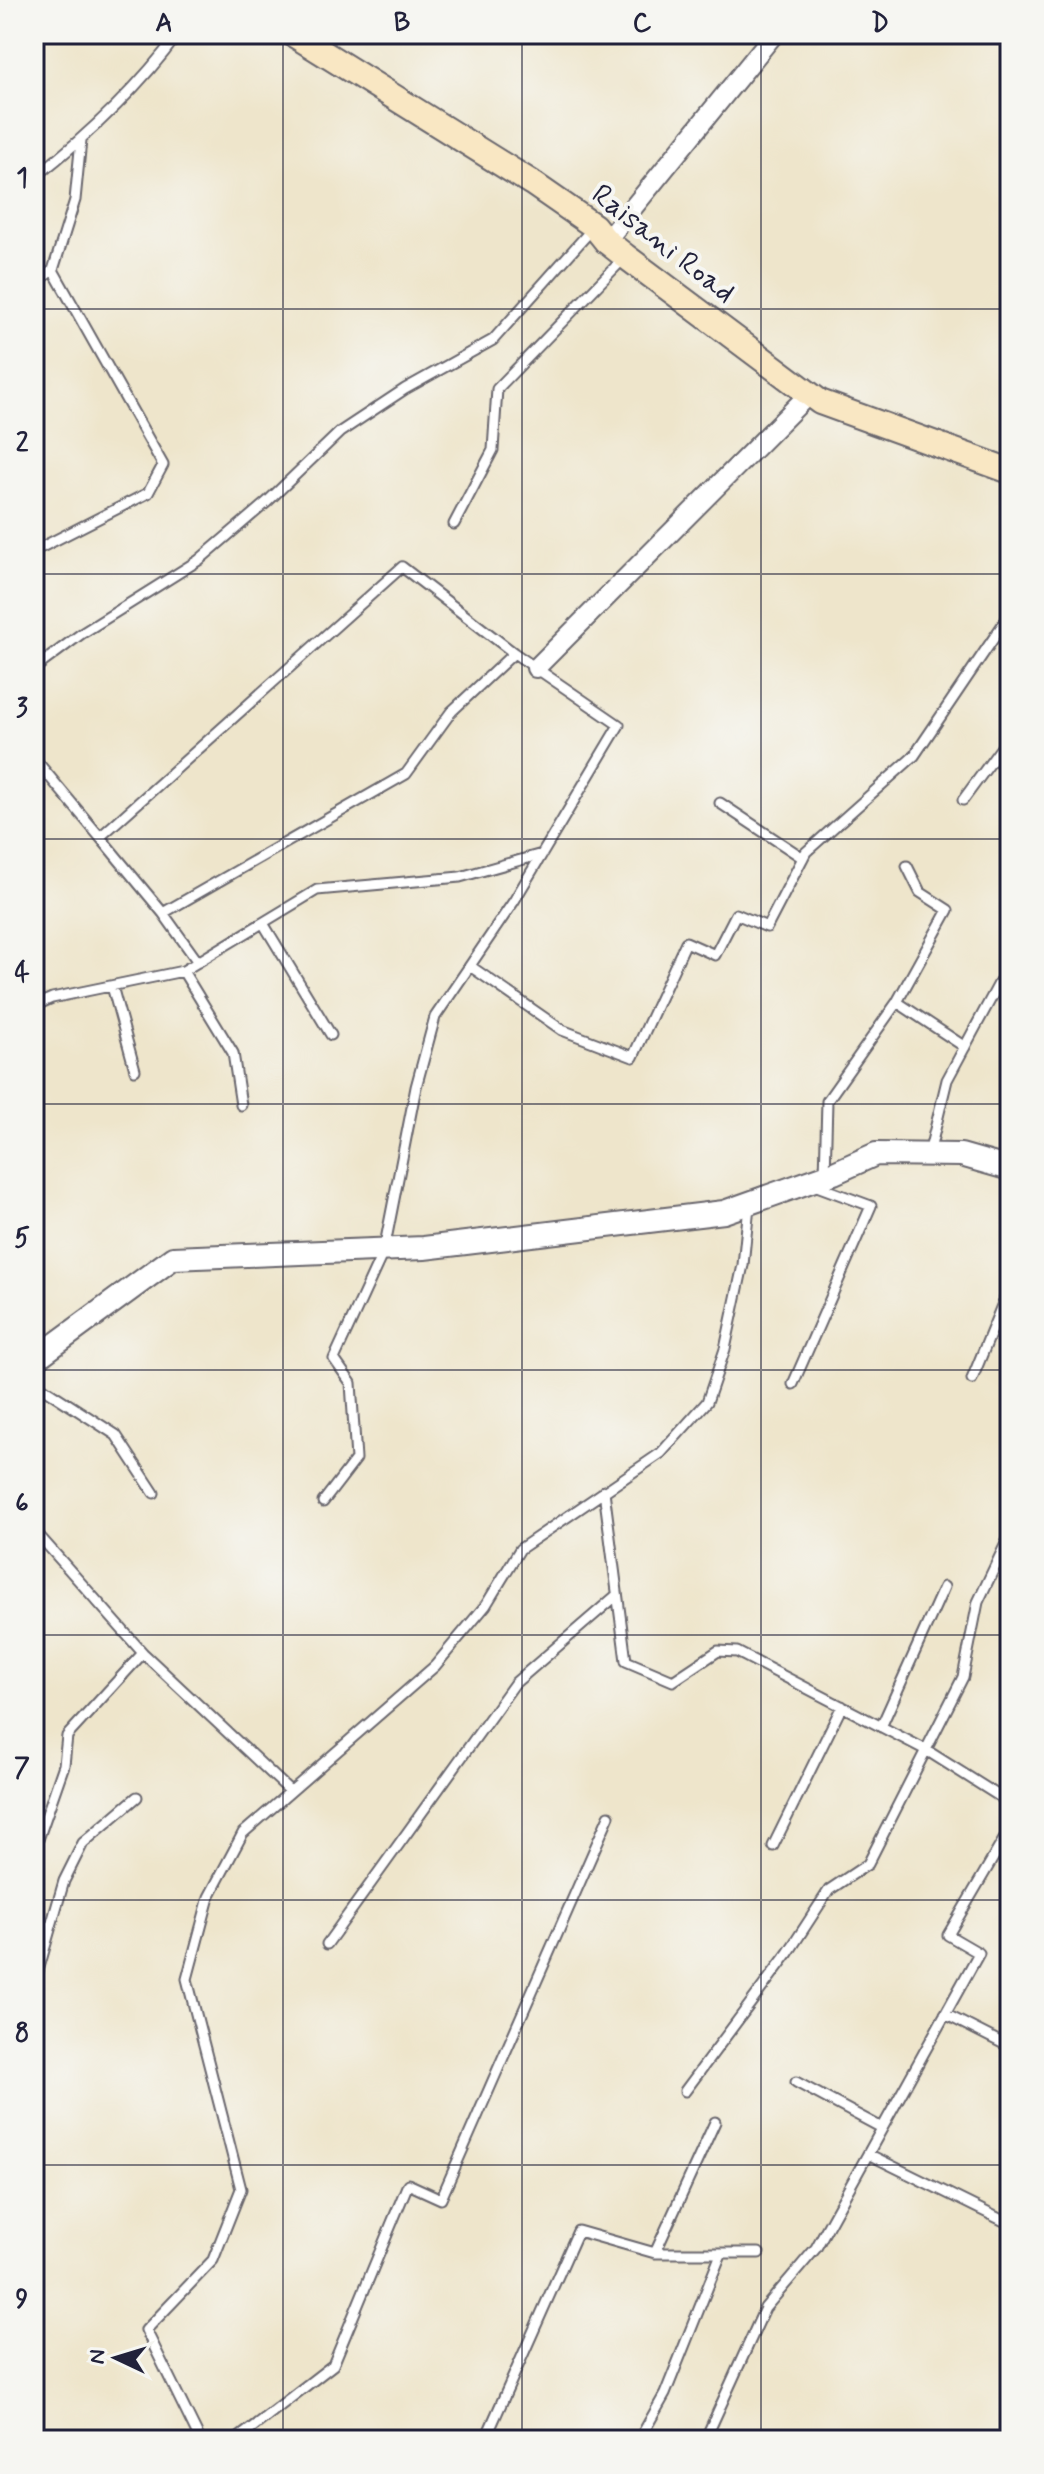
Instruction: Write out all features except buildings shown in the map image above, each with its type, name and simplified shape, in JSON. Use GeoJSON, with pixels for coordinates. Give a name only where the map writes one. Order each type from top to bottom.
{"type":"FeatureCollection","features":[{"type":"Feature","properties":{"kind":"main road","name":"Raisani Road"},"geometry":{"type":"LineString","coordinates":[[293,34],[532,183],[820,402],[1010,471]]}},
{"type":"Feature","properties":{"kind":"street"},"geometry":{"type":"LineString","coordinates":[[608,241],[774,34]]}},
{"type":"Feature","properties":{"kind":"street"},"geometry":{"type":"LineString","coordinates":[[536,668],[809,394]]}},
{"type":"Feature","properties":{"kind":"street"},"geometry":{"type":"LineString","coordinates":[[34,1360],[173,1258],[439,1247],[724,1212],[876,1154],[961,1155],[1010,1169]]}},
{"type":"Feature","properties":{"kind":"lane"},"geometry":{"type":"LineString","coordinates":[[34,178],[81,140],[163,54],[178,34]]}},
{"type":"Feature","properties":{"kind":"lane"},"geometry":{"type":"LineString","coordinates":[[34,284],[53,270],[75,200],[81,140]]}},
{"type":"Feature","properties":{"kind":"lane"},"geometry":{"type":"LineString","coordinates":[[454,524],[493,450],[497,389],[608,241]]}},
{"type":"Feature","properties":{"kind":"lane"},"geometry":{"type":"LineString","coordinates":[[34,669],[81,634],[199,560],[267,502],[340,432],[405,389],[493,340],[608,241]]}},
{"type":"Feature","properties":{"kind":"lane"},"geometry":{"type":"LineString","coordinates":[[42,547],[148,493],[163,465],[53,270]]}},
{"type":"Feature","properties":{"kind":"lane"},"geometry":{"type":"LineString","coordinates":[[100,837],[402,567],[514,653],[619,725],[514,901],[435,1017],[416,1087],[384,1250],[334,1359],[351,1383],[356,1459],[323,1502]]}},
{"type":"Feature","properties":{"kind":"lane"},"geometry":{"type":"LineString","coordinates":[[470,966],[562,1030],[633,1057],[686,942],[715,955],[736,914],[767,927],[806,852],[914,756],[1010,614]]}},
{"type":"Feature","properties":{"kind":"lane"},"geometry":{"type":"LineString","coordinates":[[163,913],[406,774],[451,712],[514,653]]}},
{"type":"Feature","properties":{"kind":"lane"},"geometry":{"type":"LineString","coordinates":[[963,800],[1010,736]]}},
{"type":"Feature","properties":{"kind":"lane"},"geometry":{"type":"LineString","coordinates":[[34,758],[163,913],[198,962]]}},
{"type":"Feature","properties":{"kind":"lane"},"geometry":{"type":"LineString","coordinates":[[720,803],[803,858]]}},
{"type":"Feature","properties":{"kind":"lane"},"geometry":{"type":"LineString","coordinates":[[34,1006],[52,998],[183,971],[317,890],[460,877],[542,854]]}},
{"type":"Feature","properties":{"kind":"lane"},"geometry":{"type":"LineString","coordinates":[[793,1384],[871,1206],[816,1179],[827,1101],[897,1002],[948,910],[920,892],[907,866]]}},
{"type":"Feature","properties":{"kind":"lane"},"geometry":{"type":"LineString","coordinates":[[263,923],[331,1035]]}},
{"type":"Feature","properties":{"kind":"lane"},"geometry":{"type":"LineString","coordinates":[[929,1154],[947,1080],[1010,963]]}},
{"type":"Feature","properties":{"kind":"lane"},"geometry":{"type":"LineString","coordinates":[[183,971],[233,1053],[241,1105]]}},
{"type":"Feature","properties":{"kind":"lane"},"geometry":{"type":"LineString","coordinates":[[112,986],[135,1070]]}},
{"type":"Feature","properties":{"kind":"lane"},"geometry":{"type":"LineString","coordinates":[[897,1002],[965,1047]]}},
{"type":"Feature","properties":{"kind":"lane"},"geometry":{"type":"LineString","coordinates":[[200,2440],[146,2330],[213,2260],[241,2189],[187,1979],[209,1897],[243,1833],[435,1666],[486,1605],[520,1549],[661,1453],[707,1402],[725,1349],[740,1279],[749,1203]]}},
{"type":"Feature","properties":{"kind":"lane"},"geometry":{"type":"LineString","coordinates":[[972,1379],[1010,1286]]}},
{"type":"Feature","properties":{"kind":"lane"},"geometry":{"type":"LineString","coordinates":[[34,1382],[116,1435],[154,1493]]}},
{"type":"Feature","properties":{"kind":"lane"},"geometry":{"type":"LineString","coordinates":[[604,1491],[626,1661],[673,1681],[718,1651],[737,1652],[926,1750],[1010,1803]]}},
{"type":"Feature","properties":{"kind":"lane"},"geometry":{"type":"LineString","coordinates":[[34,1530],[143,1653],[290,1791]]}},
{"type":"Feature","properties":{"kind":"lane"},"geometry":{"type":"LineString","coordinates":[[685,2091],[788,1953],[829,1890],[868,1864],[963,1677],[978,1602],[1010,1535]]}},
{"type":"Feature","properties":{"kind":"lane"},"geometry":{"type":"LineString","coordinates":[[881,1727],[944,1587]]}},
{"type":"Feature","properties":{"kind":"lane"},"geometry":{"type":"LineString","coordinates":[[327,1944],[515,1683],[617,1595]]}},
{"type":"Feature","properties":{"kind":"lane"},"geometry":{"type":"LineString","coordinates":[[34,1851],[64,1765],[67,1736],[143,1653]]}},
{"type":"Feature","properties":{"kind":"lane"},"geometry":{"type":"LineString","coordinates":[[773,1846],[842,1706]]}},
{"type":"Feature","properties":{"kind":"lane"},"geometry":{"type":"LineString","coordinates":[[34,1985],[64,1881],[83,1843],[137,1797]]}},
{"type":"Feature","properties":{"kind":"lane"},"geometry":{"type":"LineString","coordinates":[[236,2440],[333,2365],[408,2184],[441,2199],[609,1816]]}},
{"type":"Feature","properties":{"kind":"lane"},"geometry":{"type":"LineString","coordinates":[[705,2440],[765,2308],[816,2248],[979,1953],[948,1935],[1010,1829]]}},
{"type":"Feature","properties":{"kind":"lane"},"geometry":{"type":"LineString","coordinates":[[945,2014],[1010,2047]]}},
{"type":"Feature","properties":{"kind":"lane"},"geometry":{"type":"LineString","coordinates":[[796,2082],[882,2128]]}},
{"type":"Feature","properties":{"kind":"lane"},"geometry":{"type":"LineString","coordinates":[[655,2253],[715,2122]]}},
{"type":"Feature","properties":{"kind":"lane"},"geometry":{"type":"LineString","coordinates":[[868,2154],[1010,2224]]}},
{"type":"Feature","properties":{"kind":"lane"},"geometry":{"type":"LineString","coordinates":[[485,2440],[578,2231],[655,2253],[759,2253]]}},
{"type":"Feature","properties":{"kind":"lane"},"geometry":{"type":"LineString","coordinates":[[639,2440],[665,2394],[721,2254]]}}]}
